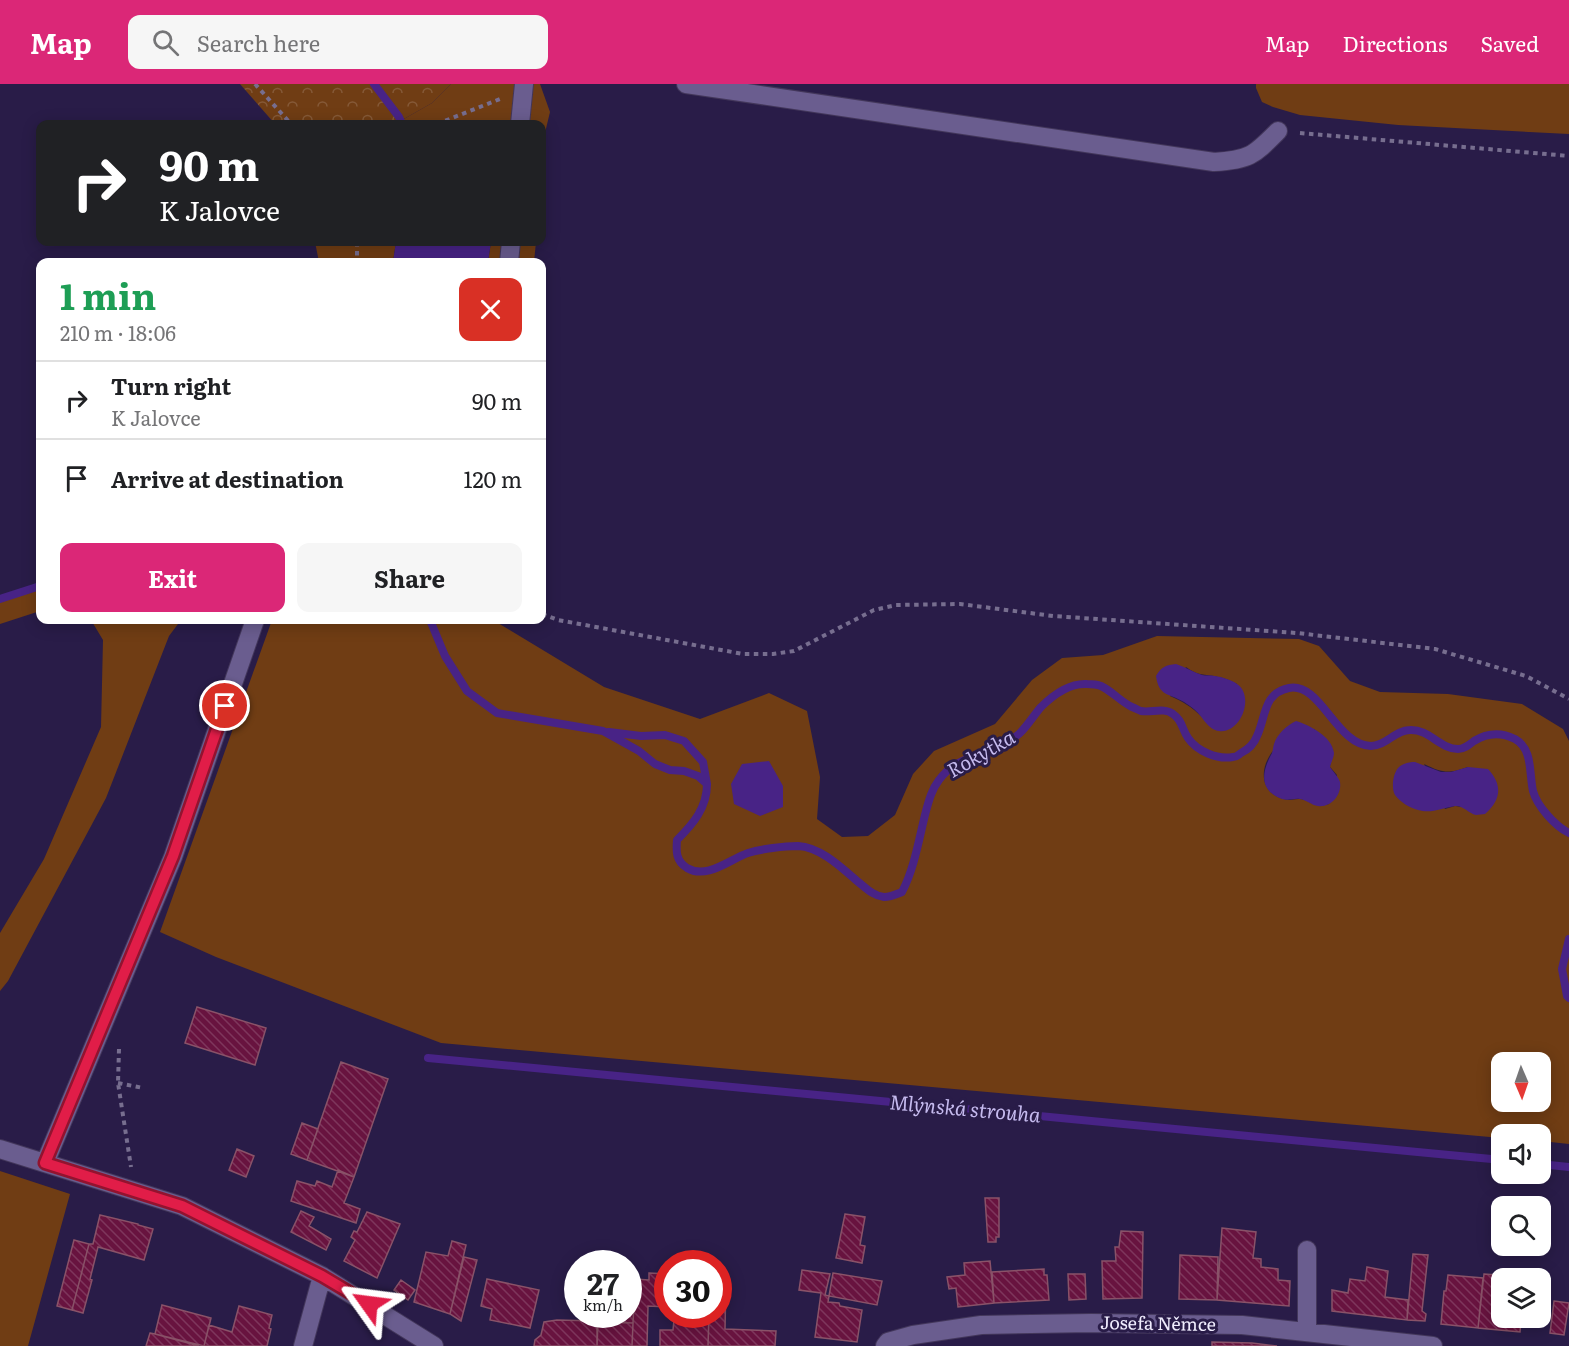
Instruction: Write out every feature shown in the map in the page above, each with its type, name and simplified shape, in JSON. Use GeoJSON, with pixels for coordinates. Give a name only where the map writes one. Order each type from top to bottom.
{"type":"FeatureCollection","features":[{"type":"Feature","properties":{"kind":"street"},"geometry":{"type":"LineString","coordinates":[[686,84],[1215,162],[1235,161],[1255,154],[1278,131]]}},
{"type":"Feature","properties":{"kind":"street"},"geometry":{"type":"LineString","coordinates":[[520,120],[523,87]]}},
{"type":"Feature","properties":{"kind":"street"},"geometry":{"type":"LineString","coordinates":[[45,1163],[173,856],[254,624]]}},
{"type":"Feature","properties":{"kind":"street"},"geometry":{"type":"LineString","coordinates":[[0,1149],[182,1206],[322,1276],[434,1346]]}},
{"type":"Feature","properties":{"kind":"street"},"geometry":{"type":"LineString","coordinates":[[1307,1250],[1307,1332]]}},
{"type":"Feature","properties":{"kind":"street"},"geometry":{"type":"LineString","coordinates":[[303,1346],[322,1276]]}},
{"type":"Feature","properties":{"kind":"street","name":"Josefa Němce"},"geometry":{"type":"LineString","coordinates":[[885,1346],[888,1342],[913,1335],[981,1325],[1091,1323],[1232,1325],[1433,1346]]}},
{"type":"Feature","properties":{"kind":"path"},"geometry":{"type":"LineString","coordinates":[[255,84],[287,120]]}},
{"type":"Feature","properties":{"kind":"path"},"geometry":{"type":"LineString","coordinates":[[446,120],[523,87]]}},
{"type":"Feature","properties":{"kind":"path"},"geometry":{"type":"LineString","coordinates":[[1278,131],[1569,156]]}},
{"type":"Feature","properties":{"kind":"path"},"geometry":{"type":"LineString","coordinates":[[546,616],[558,620],[743,654],[772,654],[794,651],[874,610],[896,605],[960,604],[1053,616],[1297,633],[1435,649],[1526,676],[1569,699]]}},
{"type":"Feature","properties":{"kind":"path"},"geometry":{"type":"LineString","coordinates":[[135,1191],[118,1083],[143,1088]]}},
{"type":"Feature","properties":{"kind":"green space"},"geometry":{"type":"Polygon","coordinates":[[[240,84],[451,84],[432,103],[402,120],[272,120],[240,84]]]}},
{"type":"Feature","properties":{"kind":"green space"},"geometry":{"type":"Polygon","coordinates":[[[451,84],[540,84],[550,112],[546,129],[546,120],[402,120],[432,103],[451,84]]]}},
{"type":"Feature","properties":{"kind":"green space"},"geometry":{"type":"Polygon","coordinates":[[[1256,84],[1569,84],[1569,134],[1398,125],[1300,115],[1262,102],[1256,84]]]}},
{"type":"Feature","properties":{"kind":"green space"},"geometry":{"type":"Polygon","coordinates":[[[316,246],[395,246],[394,258],[318,258],[316,246]]]}},
{"type":"Feature","properties":{"kind":"green space"},"geometry":{"type":"Polygon","coordinates":[[[490,246],[536,246],[534,258],[489,258],[490,246]]]}},
{"type":"Feature","properties":{"kind":"green space"},"geometry":{"type":"Polygon","coordinates":[[[36,584],[36,612],[0,624],[0,596],[36,584]]]}},
{"type":"Feature","properties":{"kind":"green space"},"geometry":{"type":"Polygon","coordinates":[[[93,624],[178,624],[169,636],[106,798],[8,981],[0,991],[0,933],[44,859],[101,727],[103,640],[93,624]]]}},
{"type":"Feature","properties":{"kind":"green space"},"geometry":{"type":"Polygon","coordinates":[[[271,624],[500,624],[604,687],[700,719],[769,693],[807,711],[820,777],[817,819],[842,837],[868,836],[895,815],[913,774],[934,751],[995,724],[1032,680],[1062,658],[1103,655],[1157,636],[1299,639],[1319,646],[1350,681],[1380,692],[1448,694],[1522,704],[1563,729],[1569,741],[1569,1144],[1551,1142],[1551,1124],[1491,1124],[1491,1137],[441,1043],[216,957],[160,932],[271,624]],[[1186,667],[1170,696],[1187,705],[1202,717],[1237,684],[1186,667]],[[1314,729],[1272,752],[1264,770],[1267,788],[1282,799],[1302,799],[1319,805],[1329,804],[1337,775],[1330,767],[1332,747],[1314,729]],[[1424,764],[1445,809],[1455,806],[1462,807],[1468,767],[1446,772],[1424,764]]]}},
{"type":"Feature","properties":{"kind":"green space"},"geometry":{"type":"Polygon","coordinates":[[[0,1171],[70,1194],[28,1346],[0,1346],[0,1171]]]}},
{"type":"Feature","properties":{"kind":"shaded area"},"geometry":{"type":"Polygon","coordinates":[[[395,246],[490,246],[489,258],[394,258],[395,246]]]}},
{"type":"Feature","properties":{"kind":"shaded area"},"geometry":{"type":"Polygon","coordinates":[[[1176,664],[1202,675],[1218,676],[1237,684],[1245,697],[1245,705],[1234,727],[1227,730],[1215,730],[1193,708],[1162,691],[1156,676],[1164,667],[1176,664]]]}},
{"type":"Feature","properties":{"kind":"shaded area"},"geometry":{"type":"Polygon","coordinates":[[[1296,721],[1325,736],[1332,747],[1334,755],[1330,767],[1340,782],[1340,787],[1335,800],[1327,805],[1313,805],[1300,799],[1282,799],[1269,791],[1266,785],[1264,773],[1275,740],[1283,730],[1296,721]]]}},
{"type":"Feature","properties":{"kind":"shaded area"},"geometry":{"type":"Polygon","coordinates":[[[769,761],[783,786],[783,807],[760,816],[734,804],[731,784],[742,764],[769,761]]]}},
{"type":"Feature","properties":{"kind":"shaded area"},"geometry":{"type":"Polygon","coordinates":[[[1415,762],[1441,772],[1451,772],[1468,767],[1488,769],[1498,787],[1497,798],[1485,814],[1476,815],[1458,806],[1427,811],[1418,810],[1400,800],[1393,789],[1396,771],[1400,766],[1415,762]]]}},
{"type":"Feature","properties":{"kind":"building"},"geometry":{"type":"Polygon","coordinates":[[[197,1007],[266,1028],[255,1065],[185,1043],[197,1007]]]}},
{"type":"Feature","properties":{"kind":"building"},"geometry":{"type":"Polygon","coordinates":[[[341,1062],[388,1079],[354,1177],[307,1160],[341,1062]]]}},
{"type":"Feature","properties":{"kind":"building"},"geometry":{"type":"Polygon","coordinates":[[[302,1123],[318,1129],[307,1160],[291,1154],[302,1123]]]}},
{"type":"Feature","properties":{"kind":"building"},"geometry":{"type":"Polygon","coordinates":[[[237,1149],[254,1156],[246,1177],[229,1170],[237,1149]]]}},
{"type":"Feature","properties":{"kind":"building"},"geometry":{"type":"Polygon","coordinates":[[[338,1170],[354,1177],[344,1203],[360,1209],[356,1223],[291,1201],[297,1181],[315,1186],[317,1181],[332,1187],[338,1170]]]}},
{"type":"Feature","properties":{"kind":"building"},"geometry":{"type":"Polygon","coordinates":[[[985,1198],[999,1198],[999,1237],[996,1237],[996,1242],[988,1242],[985,1198]]]}},
{"type":"Feature","properties":{"kind":"building"},"geometry":{"type":"Polygon","coordinates":[[[301,1211],[314,1217],[309,1226],[331,1239],[326,1250],[291,1232],[301,1211]]]}},
{"type":"Feature","properties":{"kind":"building"},"geometry":{"type":"Polygon","coordinates":[[[367,1212],[400,1224],[377,1278],[344,1261],[355,1240],[351,1237],[354,1231],[357,1232],[367,1212]]]}},
{"type":"Feature","properties":{"kind":"building"},"geometry":{"type":"Polygon","coordinates":[[[845,1214],[865,1217],[860,1245],[865,1246],[862,1263],[836,1258],[845,1214]]]}},
{"type":"Feature","properties":{"kind":"building"},"geometry":{"type":"Polygon","coordinates":[[[100,1215],[153,1229],[144,1260],[98,1247],[83,1313],[72,1310],[89,1244],[93,1244],[100,1215]]]}},
{"type":"Feature","properties":{"kind":"building"},"geometry":{"type":"Polygon","coordinates":[[[1222,1228],[1256,1232],[1253,1258],[1261,1259],[1261,1267],[1278,1269],[1278,1280],[1290,1281],[1289,1306],[1217,1300],[1222,1228]]]}},
{"type":"Feature","properties":{"kind":"building"},"geometry":{"type":"Polygon","coordinates":[[[1121,1231],[1143,1232],[1142,1298],[1103,1299],[1102,1261],[1116,1261],[1115,1247],[1119,1247],[1121,1231]]]}},
{"type":"Feature","properties":{"kind":"building"},"geometry":{"type":"Polygon","coordinates":[[[74,1240],[89,1244],[72,1310],[57,1306],[74,1240]]]}},
{"type":"Feature","properties":{"kind":"building"},"geometry":{"type":"Polygon","coordinates":[[[452,1241],[466,1245],[450,1314],[414,1302],[426,1252],[448,1256],[452,1241]]]}},
{"type":"Feature","properties":{"kind":"building"},"geometry":{"type":"Polygon","coordinates":[[[1413,1254],[1428,1255],[1422,1311],[1426,1314],[1425,1321],[1407,1320],[1413,1254]]]}},
{"type":"Feature","properties":{"kind":"building"},"geometry":{"type":"Polygon","coordinates":[[[1180,1255],[1218,1257],[1217,1300],[1179,1299],[1180,1255]]]}},
{"type":"Feature","properties":{"kind":"building"},"geometry":{"type":"Polygon","coordinates":[[[464,1257],[477,1260],[461,1321],[450,1314],[464,1257]]]}},
{"type":"Feature","properties":{"kind":"building"},"geometry":{"type":"Polygon","coordinates":[[[990,1261],[994,1303],[958,1307],[956,1288],[949,1289],[947,1277],[965,1275],[964,1263],[990,1261]]]}},
{"type":"Feature","properties":{"kind":"building"},"geometry":{"type":"Polygon","coordinates":[[[1367,1267],[1388,1271],[1385,1297],[1408,1300],[1407,1320],[1332,1311],[1332,1290],[1348,1293],[1350,1279],[1365,1281],[1367,1267]]]}},
{"type":"Feature","properties":{"kind":"building"},"geometry":{"type":"Polygon","coordinates":[[[1044,1269],[1044,1275],[1047,1275],[1049,1300],[994,1303],[992,1272],[1044,1269]]]}},
{"type":"Feature","properties":{"kind":"building"},"geometry":{"type":"Polygon","coordinates":[[[802,1270],[830,1274],[825,1295],[829,1296],[828,1302],[862,1310],[857,1342],[815,1337],[821,1293],[799,1290],[802,1270]]]}},
{"type":"Feature","properties":{"kind":"building"},"geometry":{"type":"Polygon","coordinates":[[[649,1273],[654,1273],[654,1306],[648,1306],[647,1346],[632,1346],[633,1328],[642,1328],[642,1280],[649,1280],[649,1273]]]}},
{"type":"Feature","properties":{"kind":"building"},"geometry":{"type":"Polygon","coordinates":[[[833,1273],[882,1281],[877,1305],[829,1296],[833,1273]]]}},
{"type":"Feature","properties":{"kind":"building"},"geometry":{"type":"Polygon","coordinates":[[[1068,1274],[1085,1274],[1086,1299],[1069,1300],[1068,1274]]]}},
{"type":"Feature","properties":{"kind":"building"},"geometry":{"type":"Polygon","coordinates":[[[1484,1274],[1491,1275],[1491,1328],[1520,1328],[1520,1332],[1478,1328],[1484,1274]]]}},
{"type":"Feature","properties":{"kind":"building"},"geometry":{"type":"Polygon","coordinates":[[[1448,1275],[1483,1278],[1478,1328],[1441,1324],[1448,1275]]]}},
{"type":"Feature","properties":{"kind":"building"},"geometry":{"type":"Polygon","coordinates":[[[487,1279],[539,1290],[530,1328],[490,1320],[492,1309],[481,1306],[487,1279]]]}},
{"type":"Feature","properties":{"kind":"building"},"geometry":{"type":"Polygon","coordinates":[[[401,1280],[415,1290],[408,1300],[394,1290],[401,1280]]]}},
{"type":"Feature","properties":{"kind":"building"},"geometry":{"type":"Polygon","coordinates":[[[1554,1301],[1569,1303],[1564,1335],[1550,1333],[1554,1301]]]}},
{"type":"Feature","properties":{"kind":"building"},"geometry":{"type":"Polygon","coordinates":[[[162,1305],[211,1318],[204,1346],[155,1334],[162,1305]]]}},
{"type":"Feature","properties":{"kind":"building"},"geometry":{"type":"Polygon","coordinates":[[[239,1306],[272,1315],[267,1346],[204,1346],[209,1325],[232,1332],[239,1306]]]}},
{"type":"Feature","properties":{"kind":"building"},"geometry":{"type":"Polygon","coordinates":[[[564,1320],[564,1328],[597,1328],[597,1346],[534,1346],[535,1340],[541,1335],[544,1322],[564,1320]]]}},
{"type":"Feature","properties":{"kind":"building"},"geometry":{"type":"Polygon","coordinates":[[[598,1328],[633,1328],[632,1346],[597,1346],[598,1328]]]}},
{"type":"Feature","properties":{"kind":"building"},"geometry":{"type":"Polygon","coordinates":[[[673,1328],[709,1328],[708,1346],[660,1346],[660,1330],[673,1330],[673,1328]]]}},
{"type":"Feature","properties":{"kind":"building"},"geometry":{"type":"Polygon","coordinates":[[[709,1328],[776,1331],[775,1346],[708,1346],[709,1328]]]}},
{"type":"Feature","properties":{"kind":"building"},"geometry":{"type":"Polygon","coordinates":[[[150,1333],[155,1334],[199,1346],[146,1346],[150,1333]]]}},
{"type":"Feature","properties":{"kind":"building"},"geometry":{"type":"Polygon","coordinates":[[[1212,1342],[1252,1343],[1277,1346],[1212,1346],[1212,1342]]]}},
{"type":"Feature","properties":{"kind":"waterway","name":"Rokytka"},"geometry":{"type":"LineString","coordinates":[[374,84],[400,120]]}},
{"type":"Feature","properties":{"kind":"waterway"},"geometry":{"type":"LineString","coordinates":[[0,599],[36,587]]}},
{"type":"Feature","properties":{"kind":"waterway","name":"Rokytka"},"geometry":{"type":"LineString","coordinates":[[432,624],[445,656],[467,691],[497,713],[603,731],[639,751],[655,764],[698,776],[707,784],[702,808],[694,822],[677,840],[679,859],[683,865],[695,871],[710,870],[753,852],[798,846],[822,854],[876,895],[886,897],[902,892],[913,863],[934,787],[945,773],[961,762],[1015,737],[1051,698],[1074,685],[1081,684],[1101,686],[1128,705],[1141,711],[1162,711],[1173,714],[1192,743],[1208,754],[1227,758],[1236,757],[1251,746],[1260,729],[1270,700],[1274,695],[1289,688],[1300,689],[1310,694],[1348,736],[1359,743],[1371,746],[1381,744],[1400,732],[1410,730],[1423,733],[1446,746],[1458,749],[1489,735],[1499,734],[1510,737],[1521,743],[1528,755],[1533,791],[1538,803],[1553,821],[1569,833]]}},
{"type":"Feature","properties":{"kind":"waterway"},"geometry":{"type":"LineString","coordinates":[[609,732],[641,736],[665,735],[684,741],[703,762],[707,784]]}},
{"type":"Feature","properties":{"kind":"waterway","name":"Rokytka"},"geometry":{"type":"LineString","coordinates":[[1569,939],[1562,969],[1569,998]]}},
{"type":"Feature","properties":{"kind":"waterway","name":"Mlýnská strouha"},"geometry":{"type":"LineString","coordinates":[[428,1058],[1491,1159]]}},
{"type":"Feature","properties":{"kind":"waterway","name":"Mlýnská strouha"},"geometry":{"type":"LineString","coordinates":[[1551,1165],[1569,1167]]}},
{"type":"Feature","properties":{"kind":"route"},"geometry":{"type":"LineString","coordinates":[[225,706],[173,856],[45,1163],[182,1206],[322,1276],[369,1304]]}}]}
